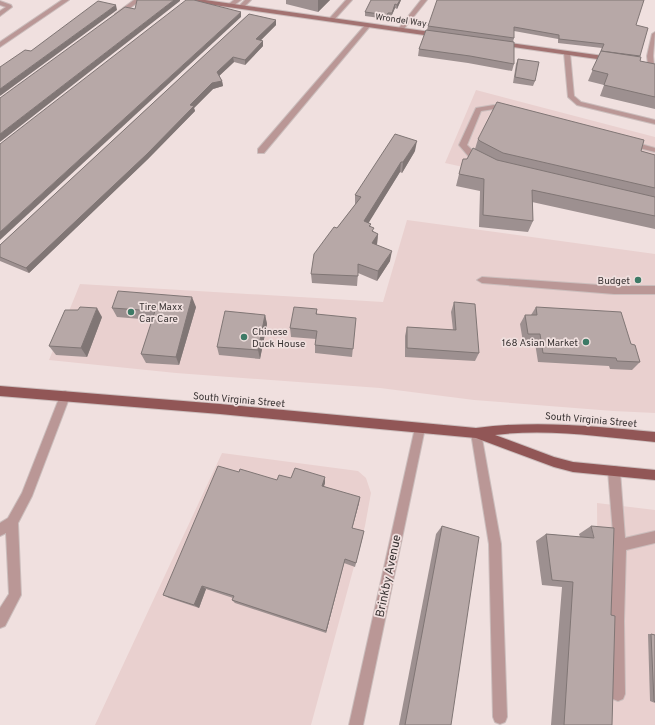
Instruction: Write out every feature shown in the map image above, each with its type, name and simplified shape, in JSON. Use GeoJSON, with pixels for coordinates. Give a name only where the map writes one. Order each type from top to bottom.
{"type":"FeatureCollection","features":[{"type":"Feature","properties":{"kind":"main road","name":"South Virginia Street"},"geometry":{"type":"LineString","coordinates":[[0,391],[213,408],[476,432],[521,427],[562,427],[655,437]]}},
{"type":"Feature","properties":{"kind":"main road","name":"South Virginia Street"},"geometry":{"type":"LineString","coordinates":[[476,432],[554,462],[573,467],[655,475]]}},
{"type":"Feature","properties":{"kind":"street"},"geometry":{"type":"LineString","coordinates":[[0,45],[66,0]]}},
{"type":"Feature","properties":{"kind":"street"},"geometry":{"type":"LineString","coordinates":[[113,18],[138,0]]}},
{"type":"Feature","properties":{"kind":"street","name":"Wrondel Way"},"geometry":{"type":"LineString","coordinates":[[193,0],[445,36]]}},
{"type":"Feature","properties":{"kind":"street"},"geometry":{"type":"LineString","coordinates":[[231,5],[238,0]]}},
{"type":"Feature","properties":{"kind":"street"},"geometry":{"type":"LineString","coordinates":[[241,7],[248,0]]}},
{"type":"Feature","properties":{"kind":"street"},"geometry":{"type":"LineString","coordinates":[[331,20],[349,0]]}},
{"type":"Feature","properties":{"kind":"street"},"geometry":{"type":"LineString","coordinates":[[401,29],[424,0]]}},
{"type":"Feature","properties":{"kind":"street"},"geometry":{"type":"LineString","coordinates":[[0,3],[9,7],[0,14]]}},
{"type":"Feature","properties":{"kind":"street"},"geometry":{"type":"LineString","coordinates":[[249,14],[255,9]]}},
{"type":"Feature","properties":{"kind":"street"},"geometry":{"type":"LineString","coordinates":[[261,150],[368,25]]}},
{"type":"Feature","properties":{"kind":"street"},"geometry":{"type":"LineString","coordinates":[[643,64],[653,66],[650,56],[655,34]]}},
{"type":"Feature","properties":{"kind":"street"},"geometry":{"type":"LineString","coordinates":[[498,43],[620,61]]}},
{"type":"Feature","properties":{"kind":"street"},"geometry":{"type":"LineString","coordinates":[[567,53],[571,96],[579,104],[655,122]]}},
{"type":"Feature","properties":{"kind":"street"},"geometry":{"type":"LineString","coordinates":[[491,165],[473,156],[463,145],[478,109],[494,107],[517,113]]}},
{"type":"Feature","properties":{"kind":"street"},"geometry":{"type":"LineString","coordinates":[[624,141],[655,150]]}},
{"type":"Feature","properties":{"kind":"street"},"geometry":{"type":"LineString","coordinates":[[482,280],[614,290],[655,290]]}},
{"type":"Feature","properties":{"kind":"street"},"geometry":{"type":"LineString","coordinates":[[0,530],[12,522],[26,496],[65,396]]}},
{"type":"Feature","properties":{"kind":"street","name":"Brinkby Avenue"},"geometry":{"type":"LineString","coordinates":[[356,725],[420,428]]}},
{"type":"Feature","properties":{"kind":"street"},"geometry":{"type":"LineString","coordinates":[[476,432],[496,544],[500,718]]}},
{"type":"Feature","properties":{"kind":"street"},"geometry":{"type":"LineString","coordinates":[[614,471],[620,545],[617,621],[618,694]]}},
{"type":"Feature","properties":{"kind":"street"},"geometry":{"type":"LineString","coordinates":[[0,621],[15,595],[12,522]]}},
{"type":"Feature","properties":{"kind":"street"},"geometry":{"type":"LineString","coordinates":[[620,545],[655,537]]}},
{"type":"Feature","properties":{"kind":"shaded area"},"geometry":{"type":"Polygon","coordinates":[[[476,90],[655,137],[655,209],[445,163],[476,90]]]}},
{"type":"Feature","properties":{"kind":"shaded area"},"geometry":{"type":"Polygon","coordinates":[[[407,220],[655,254],[655,413],[474,400],[380,388],[176,373],[49,360],[80,284],[383,302],[407,220]]]}},
{"type":"Feature","properties":{"kind":"shaded area"},"geometry":{"type":"Polygon","coordinates":[[[222,453],[358,471],[366,478],[371,493],[365,526],[311,725],[95,725],[222,453]]]}},
{"type":"Feature","properties":{"kind":"shaded area"},"geometry":{"type":"Polygon","coordinates":[[[597,503],[655,510],[655,725],[614,725],[599,723],[597,503]]]}},
{"type":"Feature","properties":{"kind":"building"},"geometry":{"type":"Polygon","coordinates":[[[137,0],[174,0],[0,134],[0,98],[125,7],[135,9],[137,0]]]}},
{"type":"Feature","properties":{"kind":"building"},"geometry":{"type":"Polygon","coordinates":[[[186,0],[194,0],[241,12],[0,232],[0,144],[186,0]]]}},
{"type":"Feature","properties":{"kind":"building"},"geometry":{"type":"Polygon","coordinates":[[[371,0],[400,0],[397,5],[395,4],[392,13],[388,13],[387,15],[365,12],[371,0]]]}},
{"type":"Feature","properties":{"kind":"building"},"geometry":{"type":"Polygon","coordinates":[[[437,0],[644,0],[636,25],[648,28],[640,56],[601,51],[604,44],[559,39],[559,35],[514,27],[514,38],[428,26],[437,0]]]}},
{"type":"Feature","properties":{"kind":"building"},"geometry":{"type":"Polygon","coordinates":[[[98,1],[116,5],[0,89],[0,67],[25,50],[31,51],[98,1]]]}},
{"type":"Feature","properties":{"kind":"building"},"geometry":{"type":"Polygon","coordinates":[[[249,14],[276,20],[256,39],[263,41],[245,60],[233,57],[217,72],[222,81],[212,83],[190,105],[194,106],[147,154],[26,268],[0,257],[0,245],[249,14]]]}},
{"type":"Feature","properties":{"kind":"building"},"geometry":{"type":"Polygon","coordinates":[[[426,30],[514,42],[514,64],[419,49],[426,30]]]}},
{"type":"Feature","properties":{"kind":"building"},"geometry":{"type":"Polygon","coordinates":[[[601,51],[641,57],[640,61],[655,64],[655,97],[604,85],[608,74],[592,70],[601,51]]]}},
{"type":"Feature","properties":{"kind":"building"},"geometry":{"type":"Polygon","coordinates":[[[518,59],[539,62],[535,81],[515,77],[518,59]]]}},
{"type":"Feature","properties":{"kind":"building"},"geometry":{"type":"Polygon","coordinates":[[[497,102],[644,140],[641,151],[655,155],[655,188],[503,153],[480,141],[478,139],[497,102]]]}},
{"type":"Feature","properties":{"kind":"building"},"geometry":{"type":"Polygon","coordinates":[[[395,134],[417,141],[403,162],[401,162],[364,221],[371,224],[369,226],[374,228],[372,231],[378,234],[372,243],[392,251],[378,271],[358,264],[358,276],[311,274],[314,254],[334,227],[337,228],[361,197],[355,195],[395,134]]]}},
{"type":"Feature","properties":{"kind":"building"},"geometry":{"type":"Polygon","coordinates":[[[473,148],[497,160],[655,197],[655,216],[532,190],[533,221],[483,215],[484,179],[459,174],[463,159],[467,159],[473,148]]]}},
{"type":"Feature","properties":{"kind":"building"},"geometry":{"type":"Polygon","coordinates":[[[118,291],[192,297],[176,357],[141,354],[155,311],[112,308],[118,291]]]}},
{"type":"Feature","properties":{"kind":"building"},"geometry":{"type":"Polygon","coordinates":[[[454,302],[475,304],[479,353],[407,348],[407,327],[456,330],[454,302]]]}},
{"type":"Feature","properties":{"kind":"building"},"geometry":{"type":"Polygon","coordinates":[[[80,307],[97,308],[81,348],[49,346],[65,310],[78,310],[80,307]]]}},
{"type":"Feature","properties":{"kind":"building"},"geometry":{"type":"Polygon","coordinates":[[[294,307],[317,309],[316,314],[356,318],[353,349],[315,345],[317,331],[290,328],[294,307]]]}},
{"type":"Feature","properties":{"kind":"building"},"geometry":{"type":"Polygon","coordinates":[[[536,307],[621,312],[631,344],[635,345],[640,362],[617,361],[616,358],[543,353],[540,334],[528,334],[525,315],[537,315],[536,307]]]}},
{"type":"Feature","properties":{"kind":"building"},"geometry":{"type":"Polygon","coordinates":[[[225,311],[265,315],[258,350],[217,347],[225,311]]]}},
{"type":"Feature","properties":{"kind":"building"},"geometry":{"type":"Polygon","coordinates":[[[218,466],[239,472],[240,469],[277,480],[279,475],[291,478],[295,468],[325,477],[322,486],[360,497],[352,528],[364,531],[356,563],[345,559],[326,631],[232,600],[234,596],[202,586],[194,605],[163,595],[218,466]]]}},
{"type":"Feature","properties":{"kind":"building"},"geometry":{"type":"Polygon","coordinates":[[[442,526],[479,537],[451,725],[405,725],[442,526]]]}},
{"type":"Feature","properties":{"kind":"building"},"geometry":{"type":"Polygon","coordinates":[[[591,526],[614,528],[611,615],[615,616],[612,725],[564,725],[573,582],[552,580],[546,534],[594,538],[591,526]]]}},
{"type":"Feature","properties":{"kind":"building"},"geometry":{"type":"Polygon","coordinates":[[[651,634],[655,635],[655,702],[654,701],[651,634]]]}},
{"type":"Feature","properties":{"kind":"place","name":"Budget"},"geometry":{"type":"Point","coordinates":[638,280]}},
{"type":"Feature","properties":{"kind":"place","name":"Tire Maxx Car Care"},"geometry":{"type":"Point","coordinates":[131,312]}},
{"type":"Feature","properties":{"kind":"place","name":"Chinese Duck House"},"geometry":{"type":"Point","coordinates":[244,337]}},
{"type":"Feature","properties":{"kind":"place","name":"168 Asian Market"},"geometry":{"type":"Point","coordinates":[586,342]}}]}
